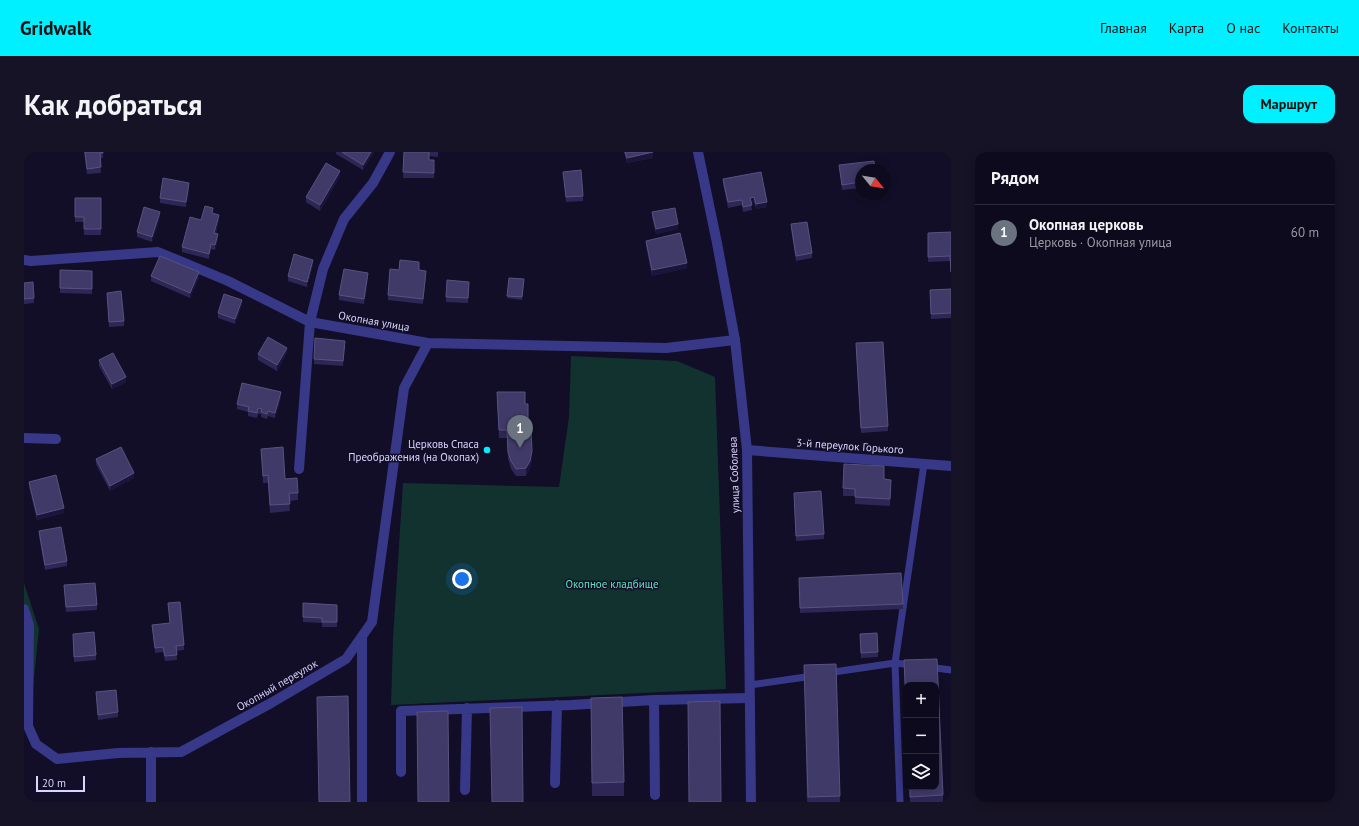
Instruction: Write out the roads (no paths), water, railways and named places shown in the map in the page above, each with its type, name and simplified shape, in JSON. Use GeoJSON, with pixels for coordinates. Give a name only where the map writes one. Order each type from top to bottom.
{"type":"FeatureCollection","features":[{"type":"Feature","properties":{"kind":"street"},"geometry":{"type":"LineString","coordinates":[[299,469],[310,322],[323,269],[344,219],[373,183],[390,152]]}},
{"type":"Feature","properties":{"kind":"street","name":"улица Соболева"},"geometry":{"type":"LineString","coordinates":[[698,152],[735,340],[747,450],[751,802]]}},
{"type":"Feature","properties":{"kind":"street","name":"Окопная улица"},"geometry":{"type":"LineString","coordinates":[[24,260],[31,261],[158,252],[228,281],[310,322],[428,343],[666,348],[735,340]]}},
{"type":"Feature","properties":{"kind":"street","name":"Окопный переулок"},"geometry":{"type":"LineString","coordinates":[[24,608],[29,625],[26,726],[36,744],[57,759],[118,753],[181,752],[272,703],[346,659],[372,622],[404,388],[428,343]]}},
{"type":"Feature","properties":{"kind":"street"},"geometry":{"type":"LineString","coordinates":[[24,438],[56,439]]}},
{"type":"Feature","properties":{"kind":"street","name":"3-й переулок Горького"},"geometry":{"type":"LineString","coordinates":[[747,450],[951,466]]}},
{"type":"Feature","properties":{"kind":"street"},"geometry":{"type":"LineString","coordinates":[[362,637],[362,802]]}},
{"type":"Feature","properties":{"kind":"street"},"geometry":{"type":"LineString","coordinates":[[401,772],[401,711],[654,700],[750,698]]}},
{"type":"Feature","properties":{"kind":"street"},"geometry":{"type":"LineString","coordinates":[[654,700],[655,795]]}},
{"type":"Feature","properties":{"kind":"street"},"geometry":{"type":"LineString","coordinates":[[555,783],[557,705]]}},
{"type":"Feature","properties":{"kind":"street"},"geometry":{"type":"LineString","coordinates":[[465,790],[467,708]]}},
{"type":"Feature","properties":{"kind":"street"},"geometry":{"type":"LineString","coordinates":[[151,752],[151,802]]}},
{"type":"Feature","properties":{"kind":"lane"},"geometry":{"type":"LineString","coordinates":[[900,802],[896,663],[924,464]]}},
{"type":"Feature","properties":{"kind":"lane"},"geometry":{"type":"LineString","coordinates":[[750,685],[896,663],[951,670]]}},
{"type":"Feature","properties":{"kind":"place","name":"Окопная церковь"},"geometry":{"type":"Point","coordinates":[520,448]}},
{"type":"Feature","properties":{"kind":"place","name":"Церковь Спаса Преображения (на Окопах)"},"geometry":{"type":"Point","coordinates":[487,450]}},
{"type":"Feature","properties":{"kind":"park label","name":"Окопное кладбище"},"geometry":{"type":"Point","coordinates":[612,584]}}]}
